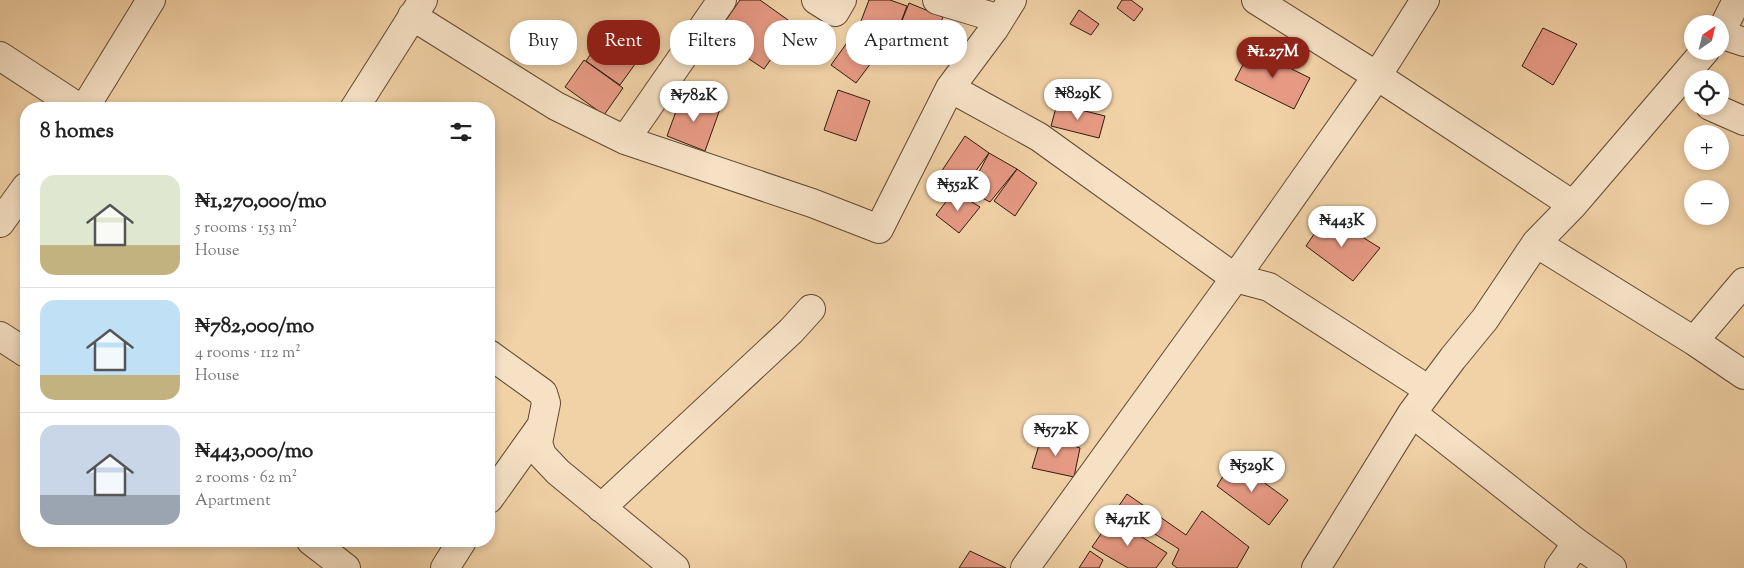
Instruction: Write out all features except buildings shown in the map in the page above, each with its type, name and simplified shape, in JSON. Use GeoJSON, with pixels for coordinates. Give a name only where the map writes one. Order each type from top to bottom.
{"type":"FeatureCollection","features":[{"type":"Feature","properties":{"kind":"street"},"geometry":{"type":"LineString","coordinates":[[87,102],[151,0]]}},
{"type":"Feature","properties":{"kind":"street"},"geometry":{"type":"LineString","coordinates":[[625,140],[722,0]]}},
{"type":"Feature","properties":{"kind":"street"},"geometry":{"type":"LineString","coordinates":[[816,0],[834,12],[842,0]]}},
{"type":"Feature","properties":{"kind":"street"},"geometry":{"type":"LineString","coordinates":[[358,102],[418,8],[556,106],[625,140],[812,203],[879,229],[950,88],[1006,10],[936,0]]}},
{"type":"Feature","properties":{"kind":"street"},"geometry":{"type":"LineString","coordinates":[[1256,0],[1377,76],[1573,205]]}},
{"type":"Feature","properties":{"kind":"street"},"geometry":{"type":"LineString","coordinates":[[1024,568],[1235,278],[1377,76],[1425,0]]}},
{"type":"Feature","properties":{"kind":"street"},"geometry":{"type":"LineString","coordinates":[[1729,16],[1737,0]]}},
{"type":"Feature","properties":{"kind":"street"},"geometry":{"type":"LineString","coordinates":[[1729,37],[1744,42]]}},
{"type":"Feature","properties":{"kind":"street"},"geometry":{"type":"LineString","coordinates":[[0,56],[72,102]]}},
{"type":"Feature","properties":{"kind":"street"},"geometry":{"type":"LineString","coordinates":[[1316,568],[1412,413],[1485,319],[1536,243],[1682,95],[1700,60]]}},
{"type":"Feature","properties":{"kind":"street"},"geometry":{"type":"LineString","coordinates":[[950,88],[1039,137],[1235,278],[1269,287],[1428,390]]}},
{"type":"Feature","properties":{"kind":"street"},"geometry":{"type":"LineString","coordinates":[[1729,114],[1744,121]]}},
{"type":"Feature","properties":{"kind":"street"},"geometry":{"type":"LineString","coordinates":[[0,223],[20,195]]}},
{"type":"Feature","properties":{"kind":"street"},"geometry":{"type":"LineString","coordinates":[[1536,243],[1694,340],[1744,375]]}},
{"type":"Feature","properties":{"kind":"street"},"geometry":{"type":"LineString","coordinates":[[1694,340],[1744,282]]}},
{"type":"Feature","properties":{"kind":"street"},"geometry":{"type":"LineString","coordinates":[[601,508],[791,331],[812,309]]}},
{"type":"Feature","properties":{"kind":"street"},"geometry":{"type":"LineString","coordinates":[[0,336],[20,349]]}},
{"type":"Feature","properties":{"kind":"street"},"geometry":{"type":"LineString","coordinates":[[495,358],[544,393],[546,403],[538,443],[542,455],[558,472],[675,568]]}},
{"type":"Feature","properties":{"kind":"street"},"geometry":{"type":"LineString","coordinates":[[1412,413],[1577,543],[1612,568]]}},
{"type":"Feature","properties":{"kind":"street"},"geometry":{"type":"LineString","coordinates":[[495,491],[541,426]]}},
{"type":"Feature","properties":{"kind":"street"},"geometry":{"type":"LineString","coordinates":[[1559,568],[1577,543]]}},
{"type":"Feature","properties":{"kind":"street"},"geometry":{"type":"LineString","coordinates":[[319,547],[346,568]]}},
{"type":"Feature","properties":{"kind":"street"},"geometry":{"type":"LineString","coordinates":[[445,568],[458,547]]}}]}
